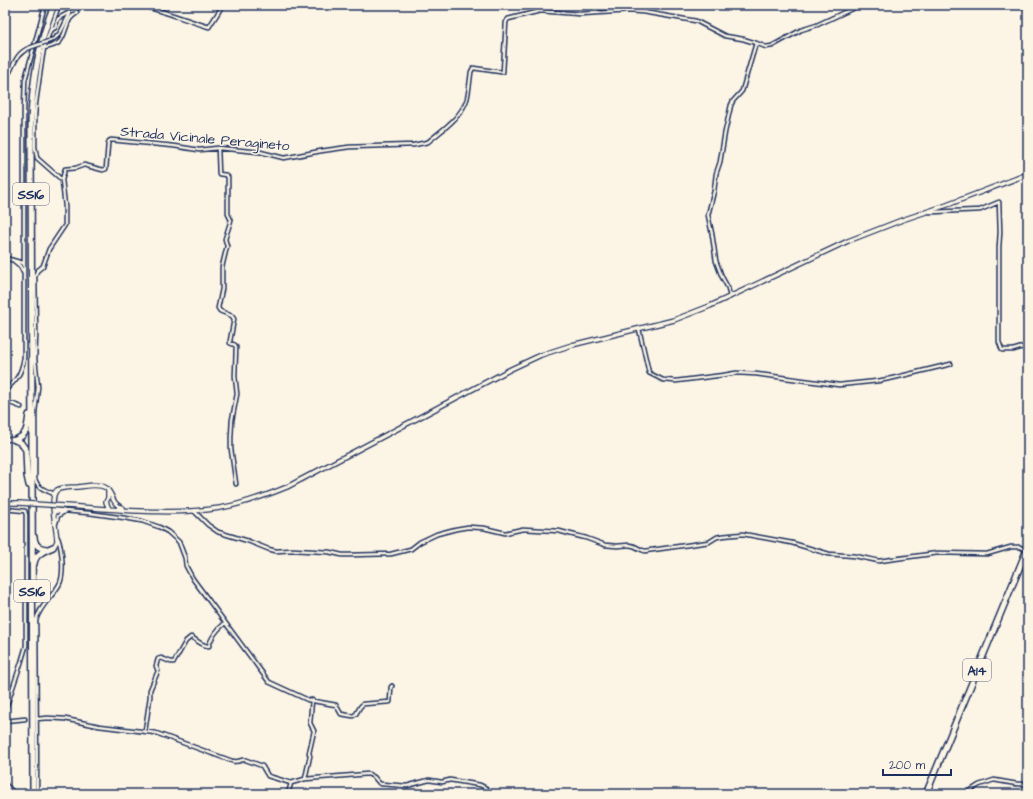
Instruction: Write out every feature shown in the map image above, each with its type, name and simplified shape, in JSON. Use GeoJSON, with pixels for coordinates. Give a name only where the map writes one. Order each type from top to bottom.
{"type":"FeatureCollection","features":[{"type":"Feature","properties":{"kind":"highway","name":"SS16"},"geometry":{"type":"LineString","coordinates":[[31,794],[32,512],[29,104],[34,62],[46,16],[51,5]]}},
{"type":"Feature","properties":{"kind":"highway","name":"SS16"},"geometry":{"type":"LineString","coordinates":[[31,794],[29,415],[31,122],[37,62],[49,17],[54,5]]}},
{"type":"Feature","properties":{"kind":"highway"},"geometry":{"type":"LineString","coordinates":[[15,440],[25,433],[29,415]]}},
{"type":"Feature","properties":{"kind":"highway"},"geometry":{"type":"LineString","coordinates":[[15,440],[21,443],[26,450],[29,486]]}},
{"type":"Feature","properties":{"kind":"highway"},"geometry":{"type":"LineString","coordinates":[[32,512],[35,543],[39,548],[50,548]]}},
{"type":"Feature","properties":{"kind":"highway","name":"A14"},"geometry":{"type":"LineString","coordinates":[[926,794],[1028,547]]}},
{"type":"Feature","properties":{"kind":"highway"},"geometry":{"type":"LineString","coordinates":[[32,589],[35,559],[50,548]]}},
{"type":"Feature","properties":{"kind":"highway","name":"A14"},"geometry":{"type":"LineString","coordinates":[[930,794],[1028,556]]}},
{"type":"Feature","properties":{"kind":"main road"},"geometry":{"type":"LineString","coordinates":[[5,503],[166,512],[220,508],[262,497],[287,487],[510,369],[541,355],[572,345],[687,316],[848,241],[1028,174]]}},
{"type":"Feature","properties":{"kind":"main road"},"geometry":{"type":"LineString","coordinates":[[6,439],[15,440]]}},
{"type":"Feature","properties":{"kind":"main road"},"geometry":{"type":"LineString","coordinates":[[50,548],[56,545],[57,541],[53,498],[57,491],[65,488],[103,487],[111,494],[116,505],[128,510]]}},
{"type":"Feature","properties":{"kind":"main road"},"geometry":{"type":"LineString","coordinates":[[98,508],[103,506],[106,502],[108,498],[108,491]]}},
{"type":"Feature","properties":{"kind":"main road"},"geometry":{"type":"LineString","coordinates":[[109,509],[112,506],[113,500]]}},
{"type":"Feature","properties":{"kind":"main road"},"geometry":{"type":"LineString","coordinates":[[106,502],[109,509]]}},
{"type":"Feature","properties":{"kind":"street"},"geometry":{"type":"LineString","coordinates":[[5,391],[19,376],[24,358],[24,89],[25,80],[45,5]]}},
{"type":"Feature","properties":{"kind":"street"},"geometry":{"type":"LineString","coordinates":[[54,494],[39,487],[36,479],[36,412],[38,386],[35,359],[35,277],[36,271],[43,266],[49,249],[65,225],[65,206],[62,180],[37,158],[35,131],[36,102],[44,48],[59,5]]}},
{"type":"Feature","properties":{"kind":"street"},"geometry":{"type":"LineString","coordinates":[[5,80],[17,57],[24,50],[56,38],[76,5]]}},
{"type":"Feature","properties":{"kind":"street"},"geometry":{"type":"LineString","coordinates":[[140,5],[209,27],[223,5]]}},
{"type":"Feature","properties":{"kind":"street"},"geometry":{"type":"LineString","coordinates":[[730,297],[728,288],[716,261],[708,215],[731,105],[742,91],[756,43],[766,47],[772,46],[801,30],[817,25],[860,5]]}},
{"type":"Feature","properties":{"kind":"street"},"geometry":{"type":"LineString","coordinates":[[1022,5],[1024,7],[1028,7]]}},
{"type":"Feature","properties":{"kind":"street"},"geometry":{"type":"LineString","coordinates":[[44,48],[53,46],[60,42],[71,17],[77,12],[76,9],[59,18],[55,28],[50,31]]}},
{"type":"Feature","properties":{"kind":"street","name":"Strada Vicinale Peragineto"},"geometry":{"type":"LineString","coordinates":[[62,180],[64,170],[67,168],[75,169],[84,165],[103,170],[106,169],[108,144],[111,140],[199,150],[218,148],[260,152],[284,158],[349,147],[414,145],[428,142],[463,109],[467,98],[473,68],[503,72],[507,20],[540,11],[580,14],[628,10],[658,14],[696,21],[725,36],[756,43]]}},
{"type":"Feature","properties":{"kind":"street"},"geometry":{"type":"LineString","coordinates":[[218,148],[219,174],[226,174],[228,177],[228,214],[231,220],[225,239],[227,246],[222,267],[222,289],[218,308],[220,311],[232,316],[234,319],[230,343],[236,345],[235,376],[237,394],[232,420],[231,449],[236,484]]}},
{"type":"Feature","properties":{"kind":"street"},"geometry":{"type":"LineString","coordinates":[[928,212],[980,210],[999,202],[999,342],[1002,350],[1013,350],[1028,347]]}},
{"type":"Feature","properties":{"kind":"street"},"geometry":{"type":"LineString","coordinates":[[18,263],[24,254]]}},
{"type":"Feature","properties":{"kind":"street"},"geometry":{"type":"LineString","coordinates":[[5,258],[21,265],[24,264]]}},
{"type":"Feature","properties":{"kind":"street"},"geometry":{"type":"LineString","coordinates":[[18,263],[24,274]]}},
{"type":"Feature","properties":{"kind":"street"},"geometry":{"type":"LineString","coordinates":[[639,329],[649,373],[663,380],[676,381],[724,376],[736,373],[756,374],[839,385],[878,381],[951,364]]}},
{"type":"Feature","properties":{"kind":"street"},"geometry":{"type":"LineString","coordinates":[[5,401],[21,407]]}},
{"type":"Feature","properties":{"kind":"street"},"geometry":{"type":"LineString","coordinates":[[45,490],[57,491]]}},
{"type":"Feature","properties":{"kind":"street"},"geometry":{"type":"LineString","coordinates":[[5,509],[25,511],[26,515],[26,646],[5,711]]}},
{"type":"Feature","properties":{"kind":"street"},"geometry":{"type":"LineString","coordinates":[[54,509],[64,512],[89,513],[142,521],[168,532],[180,542],[188,570],[269,682],[302,697],[336,705],[342,714],[355,716],[363,704],[390,702],[392,686]]}},
{"type":"Feature","properties":{"kind":"street"},"geometry":{"type":"LineString","coordinates":[[194,511],[208,525],[218,532],[268,549],[282,551],[293,550],[328,552],[342,555],[391,554],[411,549],[420,542],[437,534],[468,527],[484,528],[506,533],[523,529],[559,531],[605,545],[632,545],[645,551],[709,542],[717,537],[743,534],[766,537],[792,543],[829,554],[879,561],[938,553],[987,554],[1011,546],[1020,547],[1028,551]]}},
{"type":"Feature","properties":{"kind":"street"},"geometry":{"type":"LineString","coordinates":[[55,524],[58,516],[64,512]]}},
{"type":"Feature","properties":{"kind":"street"},"geometry":{"type":"LineString","coordinates":[[36,794],[36,620],[40,609],[60,583],[62,552],[57,536]]}},
{"type":"Feature","properties":{"kind":"street"},"geometry":{"type":"LineString","coordinates":[[50,548],[58,547],[62,552]]}},
{"type":"Feature","properties":{"kind":"street"},"geometry":{"type":"LineString","coordinates":[[145,731],[150,690],[158,672],[156,666],[159,658],[174,662],[186,641],[191,637],[203,645],[209,646],[210,640],[225,622]]}},
{"type":"Feature","properties":{"kind":"street"},"geometry":{"type":"LineString","coordinates":[[305,779],[314,731],[310,723],[312,700]]}},
{"type":"Feature","properties":{"kind":"street"},"geometry":{"type":"LineString","coordinates":[[36,719],[65,718],[99,726],[145,731],[166,736],[191,747],[232,761],[238,762],[246,760],[262,766],[268,776],[291,783],[305,779],[368,774],[374,777],[381,784],[407,786],[429,780],[442,782],[450,780],[483,786],[493,794]]}},
{"type":"Feature","properties":{"kind":"street"},"geometry":{"type":"LineString","coordinates":[[5,721],[25,719]]}},
{"type":"Feature","properties":{"kind":"street"},"geometry":{"type":"LineString","coordinates":[[965,794],[979,785],[994,780],[1017,784],[1028,784]]}},
{"type":"Feature","properties":{"kind":"street"},"geometry":{"type":"LineString","coordinates":[[288,794],[291,783]]}},
{"type":"Feature","properties":{"kind":"street"},"geometry":{"type":"LineString","coordinates":[[5,784],[15,794]]}}]}
